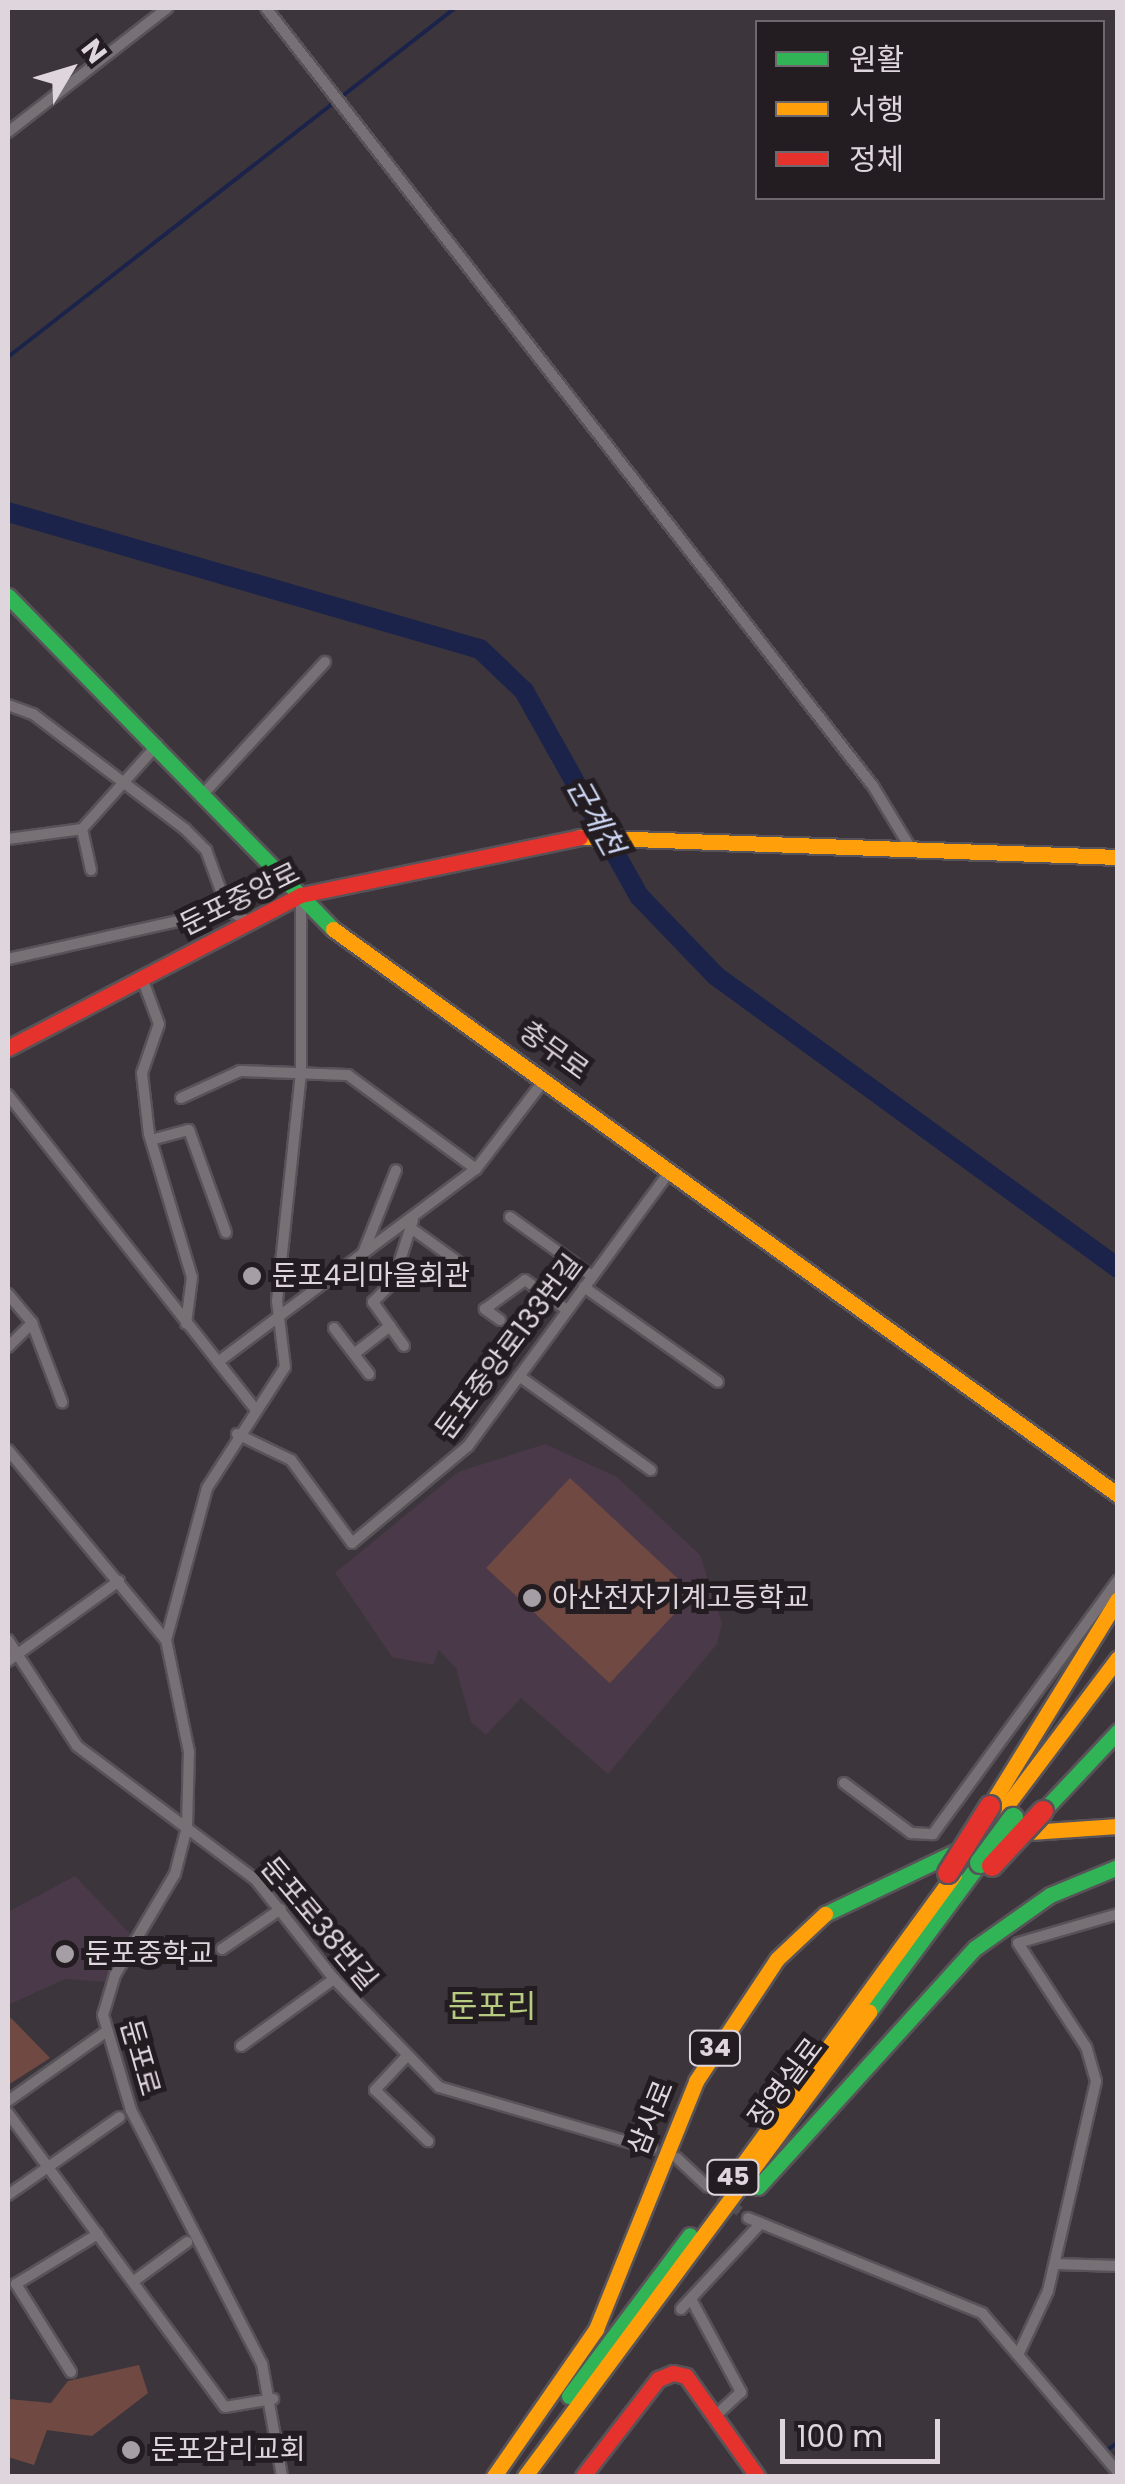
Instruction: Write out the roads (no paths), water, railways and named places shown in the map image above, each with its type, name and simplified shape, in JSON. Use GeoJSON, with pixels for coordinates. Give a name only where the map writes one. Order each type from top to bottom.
{"type":"FeatureCollection","features":[{"type":"Feature","properties":{"kind":"main road","name":"충무로"},"geometry":{"type":"LineString","coordinates":[[8,596],[204,792],[320,919],[546,1078],[1118,1495]]}},
{"type":"Feature","properties":{"kind":"main road","name":"둔포중앙로"},"geometry":{"type":"LineString","coordinates":[[8,1048],[301,894],[572,837],[631,835],[1118,857]]}},
{"type":"Feature","properties":{"kind":"main road"},"geometry":{"type":"LineString","coordinates":[[1001,1812],[1118,1599]]}},
{"type":"Feature","properties":{"kind":"main road","name":"45"},"geometry":{"type":"LineString","coordinates":[[986,1865],[1001,1812],[1118,1658]]}},
{"type":"Feature","properties":{"kind":"main road","name":"45"},"geometry":{"type":"LineString","coordinates":[[1001,1812],[1118,1680]]}},
{"type":"Feature","properties":{"kind":"main road"},"geometry":{"type":"LineString","coordinates":[[986,1865],[1118,1731]]}},
{"type":"Feature","properties":{"kind":"main road","name":"장영실로"},"geometry":{"type":"LineString","coordinates":[[508,2476],[951,1874],[1001,1812]]}},
{"type":"Feature","properties":{"kind":"main road","name":"삼사로"},"geometry":{"type":"LineString","coordinates":[[494,2476],[596,2329],[696,2081],[777,1959],[837,1903],[909,1866],[1014,1833],[1118,1826]]}},
{"type":"Feature","properties":{"kind":"main road","name":"장영실로"},"geometry":{"type":"LineString","coordinates":[[525,2476],[986,1865]]}},
{"type":"Feature","properties":{"kind":"main road"},"geometry":{"type":"LineString","coordinates":[[691,2257],[975,1948],[1050,1895],[1118,1867]]}},
{"type":"Feature","properties":{"kind":"main road"},"geometry":{"type":"LineString","coordinates":[[582,2476],[658,2378],[686,2376],[757,2476]]}},
{"type":"Feature","properties":{"kind":"street"},"geometry":{"type":"LineString","coordinates":[[8,132],[167,8]]}},
{"type":"Feature","properties":{"kind":"street"},"geometry":{"type":"LineString","coordinates":[[266,8],[904,826],[910,847]]}},
{"type":"Feature","properties":{"kind":"street"},"geometry":{"type":"LineString","coordinates":[[204,792],[325,662]]}},
{"type":"Feature","properties":{"kind":"street"},"geometry":{"type":"LineString","coordinates":[[8,705],[122,784],[206,850],[228,910]]}},
{"type":"Feature","properties":{"kind":"street"},"geometry":{"type":"LineString","coordinates":[[8,839],[82,829],[157,744]]}},
{"type":"Feature","properties":{"kind":"street"},"geometry":{"type":"LineString","coordinates":[[82,829],[91,870]]}},
{"type":"Feature","properties":{"kind":"street","name":"둔포로"},"geometry":{"type":"LineString","coordinates":[[282,2476],[272,2399],[247,2330],[131,2110],[104,2033],[115,1974],[161,1904],[187,1827],[189,1752],[166,1640],[207,1488],[237,1434],[285,1367],[277,1316],[301,1071],[301,894]]}},
{"type":"Feature","properties":{"kind":"street"},"geometry":{"type":"LineString","coordinates":[[8,959],[228,910],[250,922]]}},
{"type":"Feature","properties":{"kind":"street"},"geometry":{"type":"LineString","coordinates":[[142,978],[159,1024],[142,1074],[151,1140],[190,1266],[186,1324]]}},
{"type":"Feature","properties":{"kind":"street"},"geometry":{"type":"LineString","coordinates":[[181,1098],[240,1071],[348,1075],[476,1169]]}},
{"type":"Feature","properties":{"kind":"street"},"geometry":{"type":"LineString","coordinates":[[218,1362],[361,1257],[414,1225],[476,1169],[546,1078]]}},
{"type":"Feature","properties":{"kind":"street"},"geometry":{"type":"LineString","coordinates":[[8,1095],[256,1410]]}},
{"type":"Feature","properties":{"kind":"street"},"geometry":{"type":"LineString","coordinates":[[151,1140],[189,1130],[226,1232]]}},
{"type":"Feature","properties":{"kind":"street"},"geometry":{"type":"LineString","coordinates":[[361,1257],[396,1170]]}},
{"type":"Feature","properties":{"kind":"street","name":"둔포중앙로133번길"},"geometry":{"type":"LineString","coordinates":[[237,1434],[292,1460],[352,1543],[468,1446],[670,1171]]}},
{"type":"Feature","properties":{"kind":"street"},"geometry":{"type":"LineString","coordinates":[[510,1217],[592,1276]]}},
{"type":"Feature","properties":{"kind":"street"},"geometry":{"type":"LineString","coordinates":[[414,1225],[462,1264]]}},
{"type":"Feature","properties":{"kind":"street"},"geometry":{"type":"LineString","coordinates":[[404,1346],[373,1302],[393,1282],[414,1225]]}},
{"type":"Feature","properties":{"kind":"street"},"geometry":{"type":"LineString","coordinates":[[500,1320],[484,1309],[524,1280],[567,1310]]}},
{"type":"Feature","properties":{"kind":"street"},"geometry":{"type":"LineString","coordinates":[[584,1287],[718,1382]]}},
{"type":"Feature","properties":{"kind":"street"},"geometry":{"type":"LineString","coordinates":[[8,1294],[32,1323],[62,1402]]}},
{"type":"Feature","properties":{"kind":"street"},"geometry":{"type":"LineString","coordinates":[[8,1348],[32,1323]]}},
{"type":"Feature","properties":{"kind":"street"},"geometry":{"type":"LineString","coordinates":[[354,1354],[390,1326]]}},
{"type":"Feature","properties":{"kind":"street"},"geometry":{"type":"LineString","coordinates":[[334,1328],[369,1374]]}},
{"type":"Feature","properties":{"kind":"street"},"geometry":{"type":"LineString","coordinates":[[519,1376],[651,1470]]}},
{"type":"Feature","properties":{"kind":"street","name":"둔포로"},"geometry":{"type":"LineString","coordinates":[[8,1450],[166,1640]]}},
{"type":"Feature","properties":{"kind":"street"},"geometry":{"type":"LineString","coordinates":[[844,1783],[910,1833],[933,1834],[1118,1580]]}},
{"type":"Feature","properties":{"kind":"street"},"geometry":{"type":"LineString","coordinates":[[8,1660],[119,1581]]}},
{"type":"Feature","properties":{"kind":"street","name":"둔포로38번길"},"geometry":{"type":"LineString","coordinates":[[8,1640],[20,1652],[78,1746],[187,1827],[281,1910],[334,1979],[405,2058],[439,2087],[652,2149]]}},
{"type":"Feature","properties":{"kind":"street"},"geometry":{"type":"LineString","coordinates":[[222,1949],[281,1910]]}},
{"type":"Feature","properties":{"kind":"street"},"geometry":{"type":"LineString","coordinates":[[1019,2353],[1056,2264],[1096,2076],[1018,1943],[1118,1914]]}},
{"type":"Feature","properties":{"kind":"street"},"geometry":{"type":"LineString","coordinates":[[241,2046],[334,1979]]}},
{"type":"Feature","properties":{"kind":"street"},"geometry":{"type":"LineString","coordinates":[[8,2102],[104,2033]]}},
{"type":"Feature","properties":{"kind":"street"},"geometry":{"type":"LineString","coordinates":[[405,2058],[374,2090],[428,2141]]}},
{"type":"Feature","properties":{"kind":"street"},"geometry":{"type":"LineString","coordinates":[[8,2113],[225,2407],[272,2399]]}},
{"type":"Feature","properties":{"kind":"street"},"geometry":{"type":"LineString","coordinates":[[8,2195],[120,2116]]}},
{"type":"Feature","properties":{"kind":"street"},"geometry":{"type":"LineString","coordinates":[[677,2158],[708,2187]]}},
{"type":"Feature","properties":{"kind":"street"},"geometry":{"type":"LineString","coordinates":[[748,2218],[758,2226],[947,2294],[995,2323],[1113,2473]]}},
{"type":"Feature","properties":{"kind":"street"},"geometry":{"type":"LineString","coordinates":[[681,2309],[758,2226]]}},
{"type":"Feature","properties":{"kind":"street"},"geometry":{"type":"LineString","coordinates":[[71,2372],[16,2284],[98,2234]]}},
{"type":"Feature","properties":{"kind":"street"},"geometry":{"type":"LineString","coordinates":[[134,2281],[187,2242]]}},
{"type":"Feature","properties":{"kind":"street"},"geometry":{"type":"LineString","coordinates":[[1056,2264],[1118,2266]]}},
{"type":"Feature","properties":{"kind":"street"},"geometry":{"type":"LineString","coordinates":[[691,2299],[741,2392],[715,2416]]}},
{"type":"Feature","properties":{"kind":"waterway"},"geometry":{"type":"LineString","coordinates":[[8,357],[455,8]]}},
{"type":"Feature","properties":{"kind":"waterway","name":"군계천"},"geometry":{"type":"LineString","coordinates":[[8,512],[480,649],[524,691],[639,896],[716,976],[1118,1268]]}},
{"type":"Feature","properties":{"kind":"waterway"},"geometry":{"type":"LineString","coordinates":[[1106,2451],[1118,2442]]}},
{"type":"Feature","properties":{"kind":"tunnel"},"geometry":{"type":"LineString","coordinates":[[708,2187],[748,2218]]}},
{"type":"Feature","properties":{"kind":"place","name":"둔포4리마을회관"},"geometry":{"type":"Point","coordinates":[252,1276]}},
{"type":"Feature","properties":{"kind":"place","name":"아산전자기계고등학교"},"geometry":{"type":"Point","coordinates":[532,1598]}},
{"type":"Feature","properties":{"kind":"place","name":"둔포중학교"},"geometry":{"type":"Point","coordinates":[65,1954]}},
{"type":"Feature","properties":{"kind":"place","name":"둔포감리교회"},"geometry":{"type":"Point","coordinates":[131,2450]}},
{"type":"Feature","properties":{"kind":"district","name":"둔포리"},"geometry":{"type":"Point","coordinates":[492,2006]}}]}
